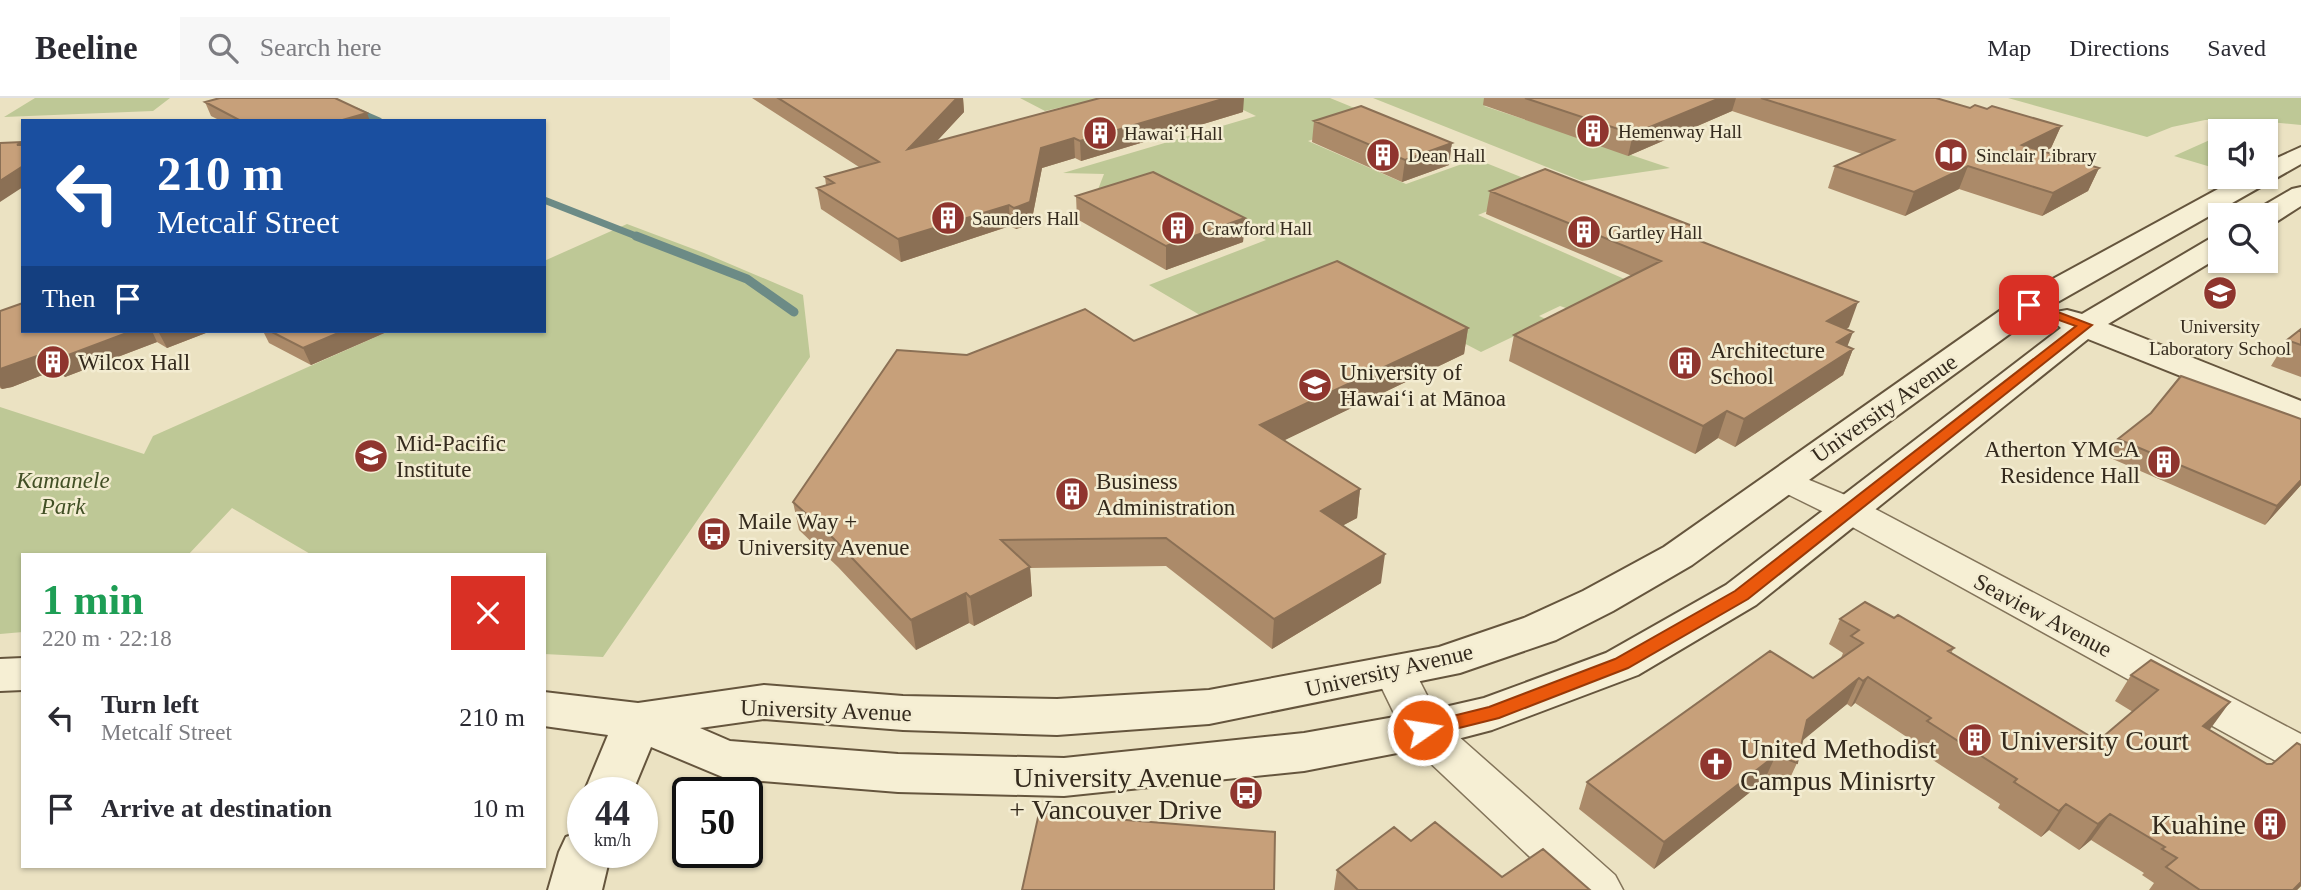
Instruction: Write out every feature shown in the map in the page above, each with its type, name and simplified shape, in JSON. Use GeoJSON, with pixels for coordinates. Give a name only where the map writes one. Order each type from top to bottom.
{"type":"FeatureCollection","features":[{"type":"Feature","properties":{"kind":"main road"},"geometry":{"type":"LineString","coordinates":[[2278,166],[2301,154]]}},
{"type":"Feature","properties":{"kind":"main road","name":"University Avenue"},"geometry":{"type":"LineString","coordinates":[[638,721],[764,702],[903,713],[1057,717],[1209,707],[1444,662],[1540,629],[1598,601],[1678,555],[1755,503],[1783,479],[2029,305],[2237,189]]}},
{"type":"Feature","properties":{"kind":"main road"},"geometry":{"type":"LineString","coordinates":[[2278,209],[2301,195]]}},
{"type":"Feature","properties":{"kind":"main road","name":"University Avenue"},"geometry":{"type":"LineString","coordinates":[[546,709],[638,721],[726,759],[898,773],[1064,777],[1304,752],[1423,730],[1492,713],[1622,664],[1741,595],[2085,325],[2208,252]]}},
{"type":"Feature","properties":{"kind":"main road"},"geometry":{"type":"LineString","coordinates":[[2029,305],[2301,413]]}},
{"type":"Feature","properties":{"kind":"main road"},"geometry":{"type":"LineString","coordinates":[[0,675],[21,674]]}},
{"type":"Feature","properties":{"kind":"main road"},"geometry":{"type":"LineString","coordinates":[[614,777],[638,721]]}},
{"type":"Feature","properties":{"kind":"main road"},"geometry":{"type":"LineString","coordinates":[[575,890],[581,868]]}},
{"type":"Feature","properties":{"kind":"street","name":"Seaview Avenue"},"geometry":{"type":"LineString","coordinates":[[1783,479],[1849,510],[2301,754]]}},
{"type":"Feature","properties":{"kind":"street"},"geometry":{"type":"LineString","coordinates":[[1395,672],[1423,730],[1598,890]]}},
{"type":"Feature","properties":{"kind":"green space"},"geometry":{"type":"Polygon","coordinates":[[[35,98],[170,98],[153,111],[4,117],[35,98]]]}},
{"type":"Feature","properties":{"kind":"green space"},"geometry":{"type":"Polygon","coordinates":[[[1020,98],[1140,98],[1078,115],[1062,107],[1045,111],[1020,98]]]}},
{"type":"Feature","properties":{"kind":"green space"},"geometry":{"type":"Polygon","coordinates":[[[1218,98],[1330,98],[1379,118],[1308,141],[1406,184],[1476,159],[1546,187],[1478,215],[1629,281],[1569,309],[1560,306],[1539,316],[1548,320],[1481,352],[1333,275],[1215,324],[1149,285],[1266,240],[1157,184],[1092,205],[1104,174],[1063,173],[1256,116],[1218,98]]]}},
{"type":"Feature","properties":{"kind":"green space"},"geometry":{"type":"Polygon","coordinates":[[[1373,98],[1503,98],[1484,106],[1670,168],[1582,181],[1373,98]]]}},
{"type":"Feature","properties":{"kind":"green space"},"geometry":{"type":"Polygon","coordinates":[[[2008,98],[2301,98],[2301,125],[2278,123],[2278,119],[2208,119],[2172,127],[2147,137],[2008,98]]]}},
{"type":"Feature","properties":{"kind":"green space"},"geometry":{"type":"Polygon","coordinates":[[[2208,141],[2208,166],[2174,156],[2208,141]]]}},
{"type":"Feature","properties":{"kind":"green space","name":"Mid-Pacific Institute"},"geometry":{"type":"Polygon","coordinates":[[[627,224],[803,295],[810,357],[603,657],[546,654],[546,553],[309,553],[232,508],[190,553],[21,553],[21,632],[0,634],[0,407],[144,454],[153,436],[385,333],[546,333],[546,260],[627,224]]]}},
{"type":"Feature","properties":{"kind":"building"},"geometry":{"type":"Polygon","coordinates":[[[220,98],[335,98],[367,113],[346,119],[237,119],[205,102],[220,98]]]}},
{"type":"Feature","properties":{"kind":"building"},"geometry":{"type":"Polygon","coordinates":[[[778,98],[957,98],[908,149],[1100,98],[1226,98],[1080,141],[1074,138],[1041,148],[1030,202],[1014,208],[1009,205],[898,239],[817,188],[834,183],[825,177],[879,162],[778,98]]]}},
{"type":"Feature","properties":{"kind":"building"},"geometry":{"type":"Polygon","coordinates":[[[1525,98],[1720,98],[1633,134],[1525,98]]]}},
{"type":"Feature","properties":{"kind":"building"},"geometry":{"type":"Polygon","coordinates":[[[1761,98],[1936,98],[1970,108],[1975,105],[1987,109],[1992,106],[2061,126],[2022,145],[2099,168],[2053,193],[1968,166],[1914,192],[1835,166],[1894,140],[1761,98]]]}},
{"type":"Feature","properties":{"kind":"building"},"geometry":{"type":"Polygon","coordinates":[[[1361,106],[1452,143],[1405,160],[1314,121],[1361,106]]]}},
{"type":"Feature","properties":{"kind":"building"},"geometry":{"type":"Polygon","coordinates":[[[21,142],[17,145],[21,145],[21,167],[0,181],[0,143],[21,142]]]}},
{"type":"Feature","properties":{"kind":"building","name":"Architecture School"},"geometry":{"type":"Polygon","coordinates":[[[1545,169],[1695,227],[1682,234],[1858,302],[1827,321],[1853,332],[1837,342],[1853,349],[1744,419],[1727,411],[1703,426],[1514,335],[1661,261],[1490,191],[1545,169]]]}},
{"type":"Feature","properties":{"kind":"building"},"geometry":{"type":"Polygon","coordinates":[[[1153,172],[1245,218],[1166,246],[1076,196],[1153,172]]]}},
{"type":"Feature","properties":{"kind":"building","name":"Business Administration"},"geometry":{"type":"Polygon","coordinates":[[[1337,261],[1468,328],[1260,425],[1360,489],[1321,511],[1385,554],[1274,619],[1166,538],[1001,540],[1030,567],[970,597],[966,593],[911,620],[833,538],[793,502],[897,350],[967,355],[1085,309],[1134,341],[1337,261]]]}},
{"type":"Feature","properties":{"kind":"building"},"geometry":{"type":"Polygon","coordinates":[[[21,304],[21,333],[127,333],[55,360],[45,353],[0,369],[0,311],[21,304]]]}},
{"type":"Feature","properties":{"kind":"building"},"geometry":{"type":"Polygon","coordinates":[[[2301,329],[2301,345],[2287,340],[2301,329]]]}},
{"type":"Feature","properties":{"kind":"building"},"geometry":{"type":"Polygon","coordinates":[[[274,333],[338,333],[303,348],[274,333]]]}},
{"type":"Feature","properties":{"kind":"building"},"geometry":{"type":"Polygon","coordinates":[[[2181,376],[2301,419],[2301,480],[2277,506],[2118,439],[2151,413],[2181,376]]]}},
{"type":"Feature","properties":{"kind":"building"},"geometry":{"type":"Polygon","coordinates":[[[1865,602],[1894,618],[1898,615],[1954,648],[1948,651],[2098,741],[2158,690],[2131,675],[2151,660],[2230,702],[2203,726],[2267,764],[2272,764],[2297,743],[2301,745],[2301,882],[2293,890],[2200,890],[2166,867],[2177,858],[2162,849],[2165,847],[2110,814],[2098,824],[2066,804],[2059,811],[2014,782],[2017,779],[1927,721],[1931,718],[1868,677],[1863,681],[1859,678],[1807,720],[1797,763],[1776,755],[1664,842],[1587,782],[1770,651],[1813,678],[1863,643],[1851,636],[1859,630],[1840,619],[1865,602]]]}},
{"type":"Feature","properties":{"kind":"building"},"geometry":{"type":"Polygon","coordinates":[[[1039,813],[1275,832],[1274,890],[1022,890],[1039,813]]]}},
{"type":"Feature","properties":{"kind":"building"},"geometry":{"type":"Polygon","coordinates":[[[1435,822],[1502,877],[1543,849],[1590,890],[1358,890],[1337,870],[1394,827],[1411,841],[1435,822]]]}},
{"type":"Feature","properties":{"kind":"waterway"},"geometry":{"type":"LineString","coordinates":[[356,111],[374,119]]}},
{"type":"Feature","properties":{"kind":"waterway"},"geometry":{"type":"LineString","coordinates":[[546,201],[641,238]]}},
{"type":"Feature","properties":{"kind":"waterway"},"geometry":{"type":"LineString","coordinates":[[636,236],[747,279],[794,312]]}},
{"type":"Feature","properties":{"kind":"place","name":"Hemenway Hall"},"geometry":{"type":"Point","coordinates":[1593,131]}},
{"type":"Feature","properties":{"kind":"place","name":"Hawai‘i Hall"},"geometry":{"type":"Point","coordinates":[1100,133]}},
{"type":"Feature","properties":{"kind":"place","name":"Dean Hall"},"geometry":{"type":"Point","coordinates":[1383,155]}},
{"type":"Feature","properties":{"kind":"place","name":"Sinclair Library"},"geometry":{"type":"Point","coordinates":[1951,155]}},
{"type":"Feature","properties":{"kind":"place","name":"Saunders Hall"},"geometry":{"type":"Point","coordinates":[948,218]}},
{"type":"Feature","properties":{"kind":"place","name":"Crawford Hall"},"geometry":{"type":"Point","coordinates":[1178,228]}},
{"type":"Feature","properties":{"kind":"place","name":"Gartley Hall"},"geometry":{"type":"Point","coordinates":[1584,232]}},
{"type":"Feature","properties":{"kind":"place","name":"University Laboratory School"},"geometry":{"type":"Point","coordinates":[2220,293]}},
{"type":"Feature","properties":{"kind":"place","name":"Wilcox Hall"},"geometry":{"type":"Point","coordinates":[53,362]}},
{"type":"Feature","properties":{"kind":"place","name":"Architecture School"},"geometry":{"type":"Point","coordinates":[1685,363]}},
{"type":"Feature","properties":{"kind":"place","name":"University of Hawaiʻi at Mānoa"},"geometry":{"type":"Point","coordinates":[1315,385]}},
{"type":"Feature","properties":{"kind":"place","name":"Mid-Pacific Institute"},"geometry":{"type":"Point","coordinates":[371,456]}},
{"type":"Feature","properties":{"kind":"place","name":"Atherton YMCA Residence Hall"},"geometry":{"type":"Point","coordinates":[2164,462]}},
{"type":"Feature","properties":{"kind":"place","name":"Business Administration"},"geometry":{"type":"Point","coordinates":[1072,494]}},
{"type":"Feature","properties":{"kind":"place","name":"Maile Way + University Avenue"},"geometry":{"type":"Point","coordinates":[714,534]}},
{"type":"Feature","properties":{"kind":"place","name":"University Court"},"geometry":{"type":"Point","coordinates":[1975,740]}},
{"type":"Feature","properties":{"kind":"place","name":"United Methodist Campus Minisrty"},"geometry":{"type":"Point","coordinates":[1716,764]}},
{"type":"Feature","properties":{"kind":"place","name":"University Avenue + Vancouver Drive"},"geometry":{"type":"Point","coordinates":[1246,793]}},
{"type":"Feature","properties":{"kind":"place","name":"Kuahine"},"geometry":{"type":"Point","coordinates":[2270,824]}},
{"type":"Feature","properties":{"kind":"route"},"geometry":{"type":"LineString","coordinates":[[1423,730],[1492,713],[1622,664],[1741,595],[2085,325],[2029,305]]}},
{"type":"Feature","properties":{"kind":"park label","name":"Kamanele Park"},"geometry":{"type":"Point","coordinates":[63,493]}}]}
